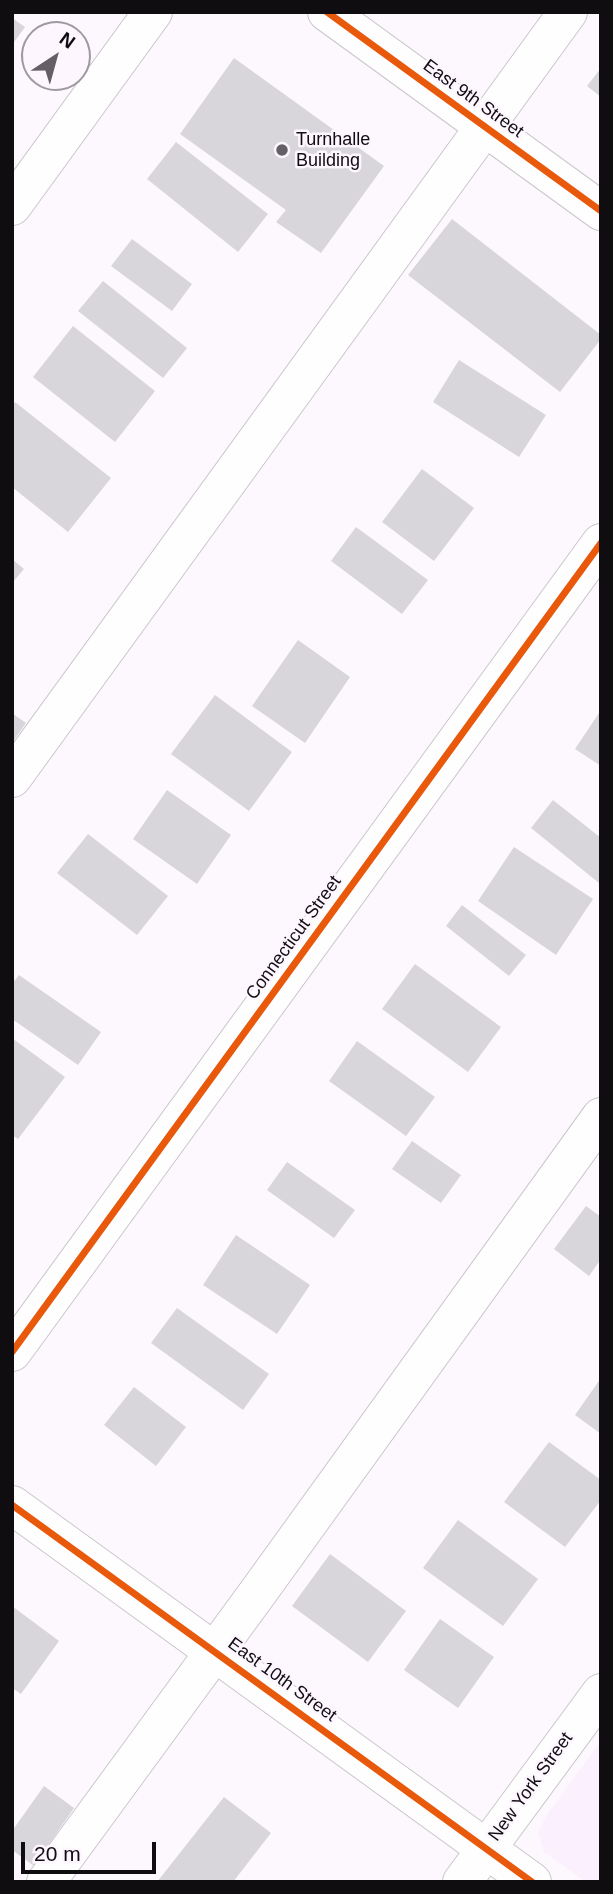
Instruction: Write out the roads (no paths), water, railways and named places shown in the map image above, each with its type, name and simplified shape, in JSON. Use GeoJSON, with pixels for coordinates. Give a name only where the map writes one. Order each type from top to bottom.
{"type":"FeatureCollection","features":[{"type":"Feature","properties":{"kind":"street"},"geometry":{"type":"LineString","coordinates":[[12,206],[153,12]]}},
{"type":"Feature","properties":{"kind":"street","name":"East 9th Street"},"geometry":{"type":"LineString","coordinates":[[327,12],[601,211]]}},
{"type":"Feature","properties":{"kind":"street"},"geometry":{"type":"LineString","coordinates":[[12,778],[484,127],[561,15]]}},
{"type":"Feature","properties":{"kind":"street","name":"Connecticut Street"},"geometry":{"type":"LineString","coordinates":[[12,1352],[601,543]]}},
{"type":"Feature","properties":{"kind":"street"},"geometry":{"type":"LineString","coordinates":[[46,1882],[601,1117]]}},
{"type":"Feature","properties":{"kind":"street","name":"East 10th Street"},"geometry":{"type":"LineString","coordinates":[[12,1504],[532,1882]]}},
{"type":"Feature","properties":{"kind":"street","name":"New York Street"},"geometry":{"type":"LineString","coordinates":[[462,1882],[601,1693]]}},
{"type":"Feature","properties":{"kind":"place","name":"Turnhalle Building"},"geometry":{"type":"Point","coordinates":[282,150]}}]}
